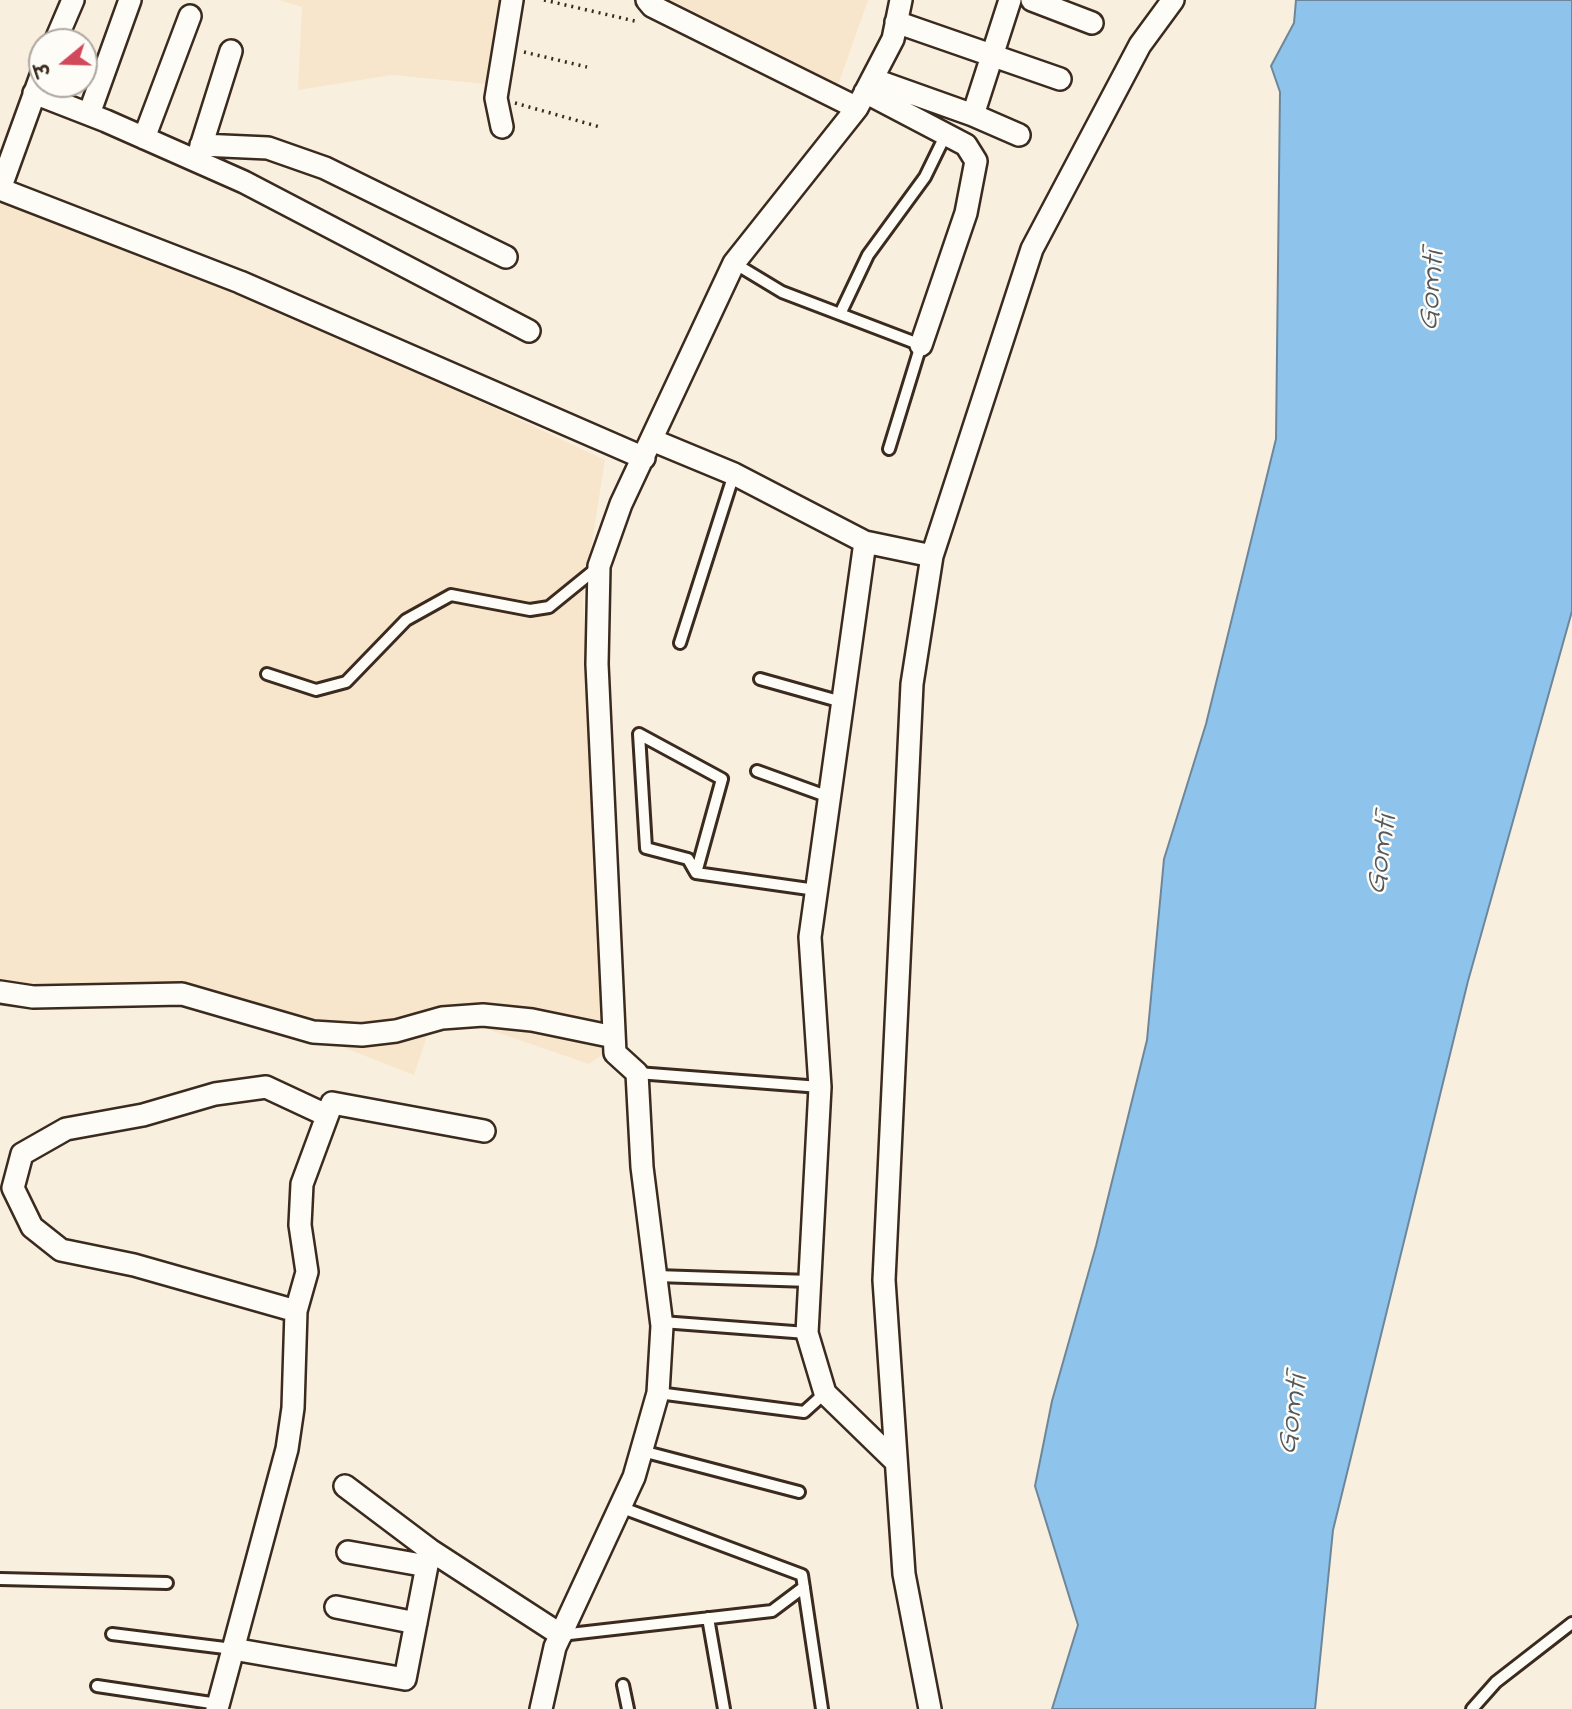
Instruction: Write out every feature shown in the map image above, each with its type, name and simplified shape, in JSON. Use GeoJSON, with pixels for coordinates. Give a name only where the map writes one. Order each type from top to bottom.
{"type":"FeatureCollection","features":[{"type":"Feature","properties":{"kind":"street"},"geometry":{"type":"LineString","coordinates":[[61,28],[73,0]]}},
{"type":"Feature","properties":{"kind":"street"},"geometry":{"type":"LineString","coordinates":[[89,114],[130,0]]}},
{"type":"Feature","properties":{"kind":"street"},"geometry":{"type":"LineString","coordinates":[[502,127],[496,98],[512,0]]}},
{"type":"Feature","properties":{"kind":"street"},"geometry":{"type":"LineString","coordinates":[[647,0],[652,6],[865,93],[967,145],[976,161],[966,213],[920,345]]}},
{"type":"Feature","properties":{"kind":"street"},"geometry":{"type":"LineString","coordinates":[[541,1709],[561,1635],[620,1507],[642,1451],[659,1393],[662,1322],[642,1167],[637,1073],[615,1053],[597,664],[599,566],[621,504],[734,263],[865,93],[892,39],[901,0]]}},
{"type":"Feature","properties":{"kind":"street"},"geometry":{"type":"LineString","coordinates":[[973,115],[1010,0]]}},
{"type":"Feature","properties":{"kind":"street"},"geometry":{"type":"LineString","coordinates":[[1032,0],[1092,23]]}},
{"type":"Feature","properties":{"kind":"street"},"geometry":{"type":"LineString","coordinates":[[930,1709],[904,1574],[884,1280],[912,684],[932,556],[1032,249],[1140,45],[1173,0]]}},
{"type":"Feature","properties":{"kind":"street"},"geometry":{"type":"LineString","coordinates":[[144,138],[190,16]]}},
{"type":"Feature","properties":{"kind":"street"},"geometry":{"type":"LineString","coordinates":[[896,22],[993,53],[1060,79]]}},
{"type":"Feature","properties":{"kind":"street"},"geometry":{"type":"LineString","coordinates":[[199,153],[231,51]]}},
{"type":"Feature","properties":{"kind":"street"},"geometry":{"type":"LineString","coordinates":[[865,93],[973,115],[1019,135]]}},
{"type":"Feature","properties":{"kind":"street"},"geometry":{"type":"LineString","coordinates":[[31,98],[0,189],[240,282],[648,449],[734,474],[865,542],[932,556]]}},
{"type":"Feature","properties":{"kind":"street"},"geometry":{"type":"LineString","coordinates":[[46,98],[144,138],[199,153],[244,182],[528,331]]}},
{"type":"Feature","properties":{"kind":"street"},"geometry":{"type":"LineString","coordinates":[[199,153],[268,148],[325,168],[506,257]]}},
{"type":"Feature","properties":{"kind":"street"},"geometry":{"type":"LineString","coordinates":[[865,542],[810,937],[820,1087],[807,1333],[825,1393],[896,1462]]}},
{"type":"Feature","properties":{"kind":"street"},"geometry":{"type":"LineString","coordinates":[[0,992],[33,997],[182,995],[313,1032],[362,1035],[396,1031],[442,1018],[483,1015],[532,1020],[614,1037]]}},
{"type":"Feature","properties":{"kind":"street"},"geometry":{"type":"LineString","coordinates":[[296,1311],[134,1265],[61,1250],[32,1227],[13,1188],[22,1154],[66,1129],[144,1115],[215,1094],[265,1087],[326,1115]]}},
{"type":"Feature","properties":{"kind":"street"},"geometry":{"type":"LineString","coordinates":[[218,1707],[287,1449],[293,1408],[296,1311],[307,1272],[300,1225],[302,1184],[326,1115],[332,1103],[484,1131]]}},
{"type":"Feature","properties":{"kind":"street"},"geometry":{"type":"LineString","coordinates":[[345,1486],[429,1558],[561,1635]]}},
{"type":"Feature","properties":{"kind":"street"},"geometry":{"type":"LineString","coordinates":[[348,1552],[429,1558]]}},
{"type":"Feature","properties":{"kind":"street"},"geometry":{"type":"LineString","coordinates":[[233,1650],[405,1679],[429,1558]]}},
{"type":"Feature","properties":{"kind":"street"},"geometry":{"type":"LineString","coordinates":[[336,1607],[416,1623]]}},
{"type":"Feature","properties":{"kind":"lane"},"geometry":{"type":"LineString","coordinates":[[840,314],[868,255],[925,177],[946,134]]}},
{"type":"Feature","properties":{"kind":"lane"},"geometry":{"type":"LineString","coordinates":[[734,263],[782,292],[920,345],[889,449]]}},
{"type":"Feature","properties":{"kind":"lane"},"geometry":{"type":"LineString","coordinates":[[680,643],[734,474]]}},
{"type":"Feature","properties":{"kind":"lane"},"geometry":{"type":"LineString","coordinates":[[267,674],[316,690],[346,682],[406,620],[452,595],[530,610],[549,607],[599,566]]}},
{"type":"Feature","properties":{"kind":"lane"},"geometry":{"type":"LineString","coordinates":[[760,680],[842,702]]}},
{"type":"Feature","properties":{"kind":"lane"},"geometry":{"type":"LineString","coordinates":[[639,734],[722,779],[696,873],[688,859],[646,848],[639,734]]}},
{"type":"Feature","properties":{"kind":"lane"},"geometry":{"type":"LineString","coordinates":[[757,771],[829,797]]}},
{"type":"Feature","properties":{"kind":"lane"},"geometry":{"type":"LineString","coordinates":[[696,873],[816,890]]}},
{"type":"Feature","properties":{"kind":"lane"},"geometry":{"type":"LineString","coordinates":[[637,1073],[820,1087]]}},
{"type":"Feature","properties":{"kind":"lane"},"geometry":{"type":"LineString","coordinates":[[656,1276],[810,1281]]}},
{"type":"Feature","properties":{"kind":"lane"},"geometry":{"type":"LineString","coordinates":[[662,1322],[807,1333]]}},
{"type":"Feature","properties":{"kind":"lane"},"geometry":{"type":"LineString","coordinates":[[659,1393],[804,1412],[825,1393]]}},
{"type":"Feature","properties":{"kind":"lane"},"geometry":{"type":"LineString","coordinates":[[642,1451],[799,1492]]}},
{"type":"Feature","properties":{"kind":"lane"},"geometry":{"type":"LineString","coordinates":[[620,1507],[802,1575],[822,1709]]}},
{"type":"Feature","properties":{"kind":"lane"},"geometry":{"type":"LineString","coordinates":[[0,1579],[167,1583]]}},
{"type":"Feature","properties":{"kind":"lane"},"geometry":{"type":"LineString","coordinates":[[561,1635],[772,1611],[804,1587]]}},
{"type":"Feature","properties":{"kind":"lane"},"geometry":{"type":"LineString","coordinates":[[708,1618],[724,1709]]}},
{"type":"Feature","properties":{"kind":"lane"},"geometry":{"type":"LineString","coordinates":[[1472,1709],[1496,1682],[1572,1623]]}},
{"type":"Feature","properties":{"kind":"lane"},"geometry":{"type":"LineString","coordinates":[[112,1634],[233,1650]]}},
{"type":"Feature","properties":{"kind":"lane"},"geometry":{"type":"LineString","coordinates":[[624,1685],[628,1709]]}},
{"type":"Feature","properties":{"kind":"lane"},"geometry":{"type":"LineString","coordinates":[[97,1686],[218,1707]]}},
{"type":"Feature","properties":{"kind":"path"},"geometry":{"type":"LineString","coordinates":[[544,0],[639,22]]}},
{"type":"Feature","properties":{"kind":"path"},"geometry":{"type":"LineString","coordinates":[[505,47],[587,67]]}},
{"type":"Feature","properties":{"kind":"path"},"geometry":{"type":"LineString","coordinates":[[496,98],[600,127]]}},
{"type":"Feature","properties":{"kind":"shaded area"},"geometry":{"type":"Polygon","coordinates":[[[279,0],[504,0],[486,84],[392,75],[298,90],[302,7],[279,0]]]}},
{"type":"Feature","properties":{"kind":"shaded area"},"geometry":{"type":"Polygon","coordinates":[[[657,0],[868,0],[837,88],[657,0]]]}},
{"type":"Feature","properties":{"kind":"shaded area"},"geometry":{"type":"Polygon","coordinates":[[[0,202],[339,335],[605,460],[583,599],[606,1052],[589,1064],[449,1016],[434,1015],[414,1075],[281,1023],[179,1001],[0,998],[0,202]]]}},
{"type":"Feature","properties":{"kind":"water","name":"Gomtī"},"geometry":{"type":"Polygon","coordinates":[[[1296,0],[1572,0],[1572,611],[1468,981],[1333,1530],[1315,1709],[1052,1709],[1078,1625],[1035,1486],[1052,1401],[1096,1246],[1147,1040],[1164,859],[1206,724],[1276,439],[1280,92],[1271,66],[1294,23],[1296,0]]]}}]}
